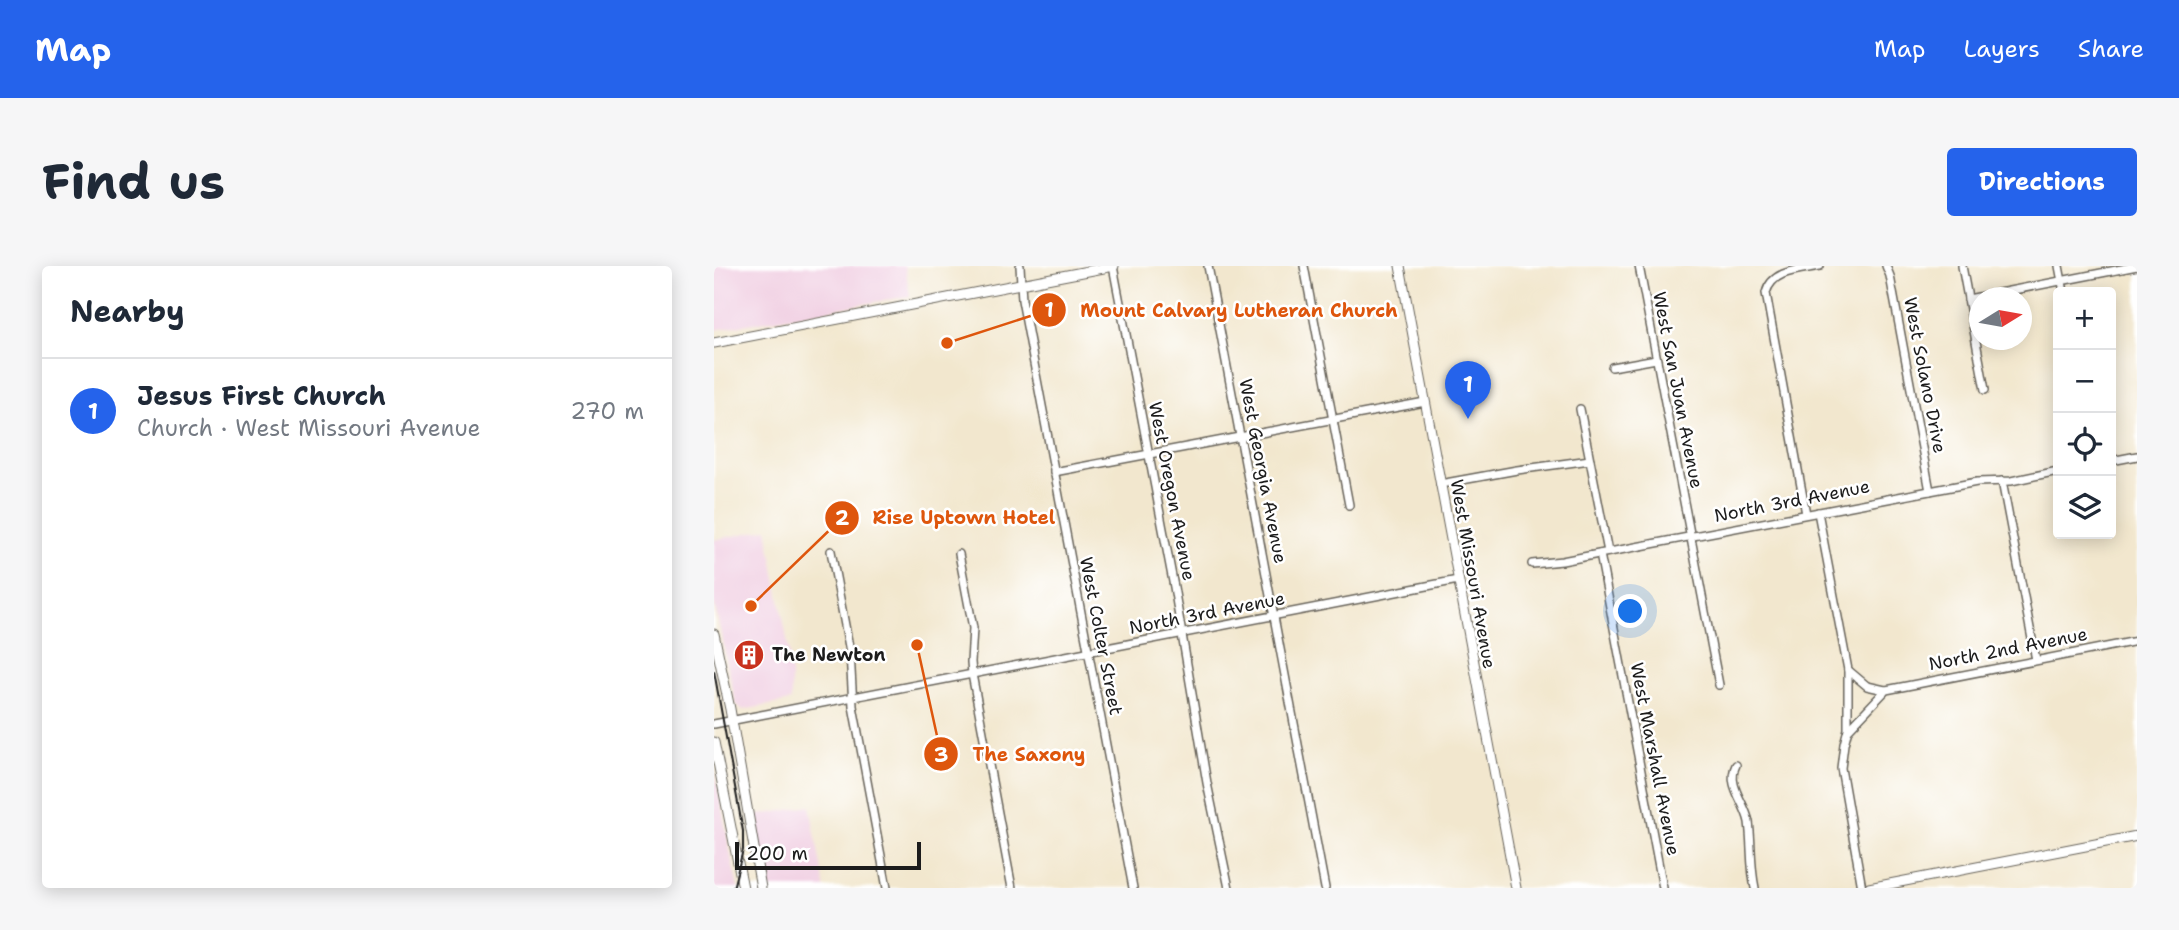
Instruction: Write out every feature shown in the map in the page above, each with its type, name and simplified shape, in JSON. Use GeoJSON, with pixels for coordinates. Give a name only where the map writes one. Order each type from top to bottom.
{"type":"FeatureCollection","features":[{"type":"Feature","properties":{"kind":"main road"},"geometry":{"type":"LineString","coordinates":[[714,342],[1114,266]]}},
{"type":"Feature","properties":{"kind":"main road","name":"West Missouri Avenue"},"geometry":{"type":"LineString","coordinates":[[1400,266],[1516,888]]}},
{"type":"Feature","properties":{"kind":"main road"},"geometry":{"type":"LineString","coordinates":[[714,634],[761,888]]}},
{"type":"Feature","properties":{"kind":"main road"},"geometry":{"type":"LineString","coordinates":[[714,742],[743,888]]}},
{"type":"Feature","properties":{"kind":"main road"},"geometry":{"type":"LineString","coordinates":[[1869,888],[1892,886],[2137,836]]}},
{"type":"Feature","properties":{"kind":"street","name":"West Colter Street"},"geometry":{"type":"LineString","coordinates":[[1020,266],[1022,300],[1133,888]]}},
{"type":"Feature","properties":{"kind":"street","name":"West Oregon Avenue"},"geometry":{"type":"LineString","coordinates":[[1114,266],[1229,888]]}},
{"type":"Feature","properties":{"kind":"street","name":"West Georgia Avenue"},"geometry":{"type":"LineString","coordinates":[[1209,266],[1325,888]]}},
{"type":"Feature","properties":{"kind":"street"},"geometry":{"type":"LineString","coordinates":[[1304,266],[1349,505]]}},
{"type":"Feature","properties":{"kind":"street","name":"West San Juan Avenue"},"geometry":{"type":"LineString","coordinates":[[1639,266],[1719,685]]}},
{"type":"Feature","properties":{"kind":"street"},"geometry":{"type":"LineString","coordinates":[[1806,514],[1766,301],[1768,285],[1780,275],[1820,266]]}},
{"type":"Feature","properties":{"kind":"street","name":"West Solano Drive"},"geometry":{"type":"LineString","coordinates":[[1886,266],[1891,276],[1930,491]]}},
{"type":"Feature","properties":{"kind":"street"},"geometry":{"type":"LineString","coordinates":[[1962,266],[1985,390]]}},
{"type":"Feature","properties":{"kind":"street"},"geometry":{"type":"LineString","coordinates":[[2059,266],[2063,287]]}},
{"type":"Feature","properties":{"kind":"street"},"geometry":{"type":"LineString","coordinates":[[1968,299],[2137,267]]}},
{"type":"Feature","properties":{"kind":"street"},"geometry":{"type":"LineString","coordinates":[[1612,367],[1656,359]]}},
{"type":"Feature","properties":{"kind":"street"},"geometry":{"type":"LineString","coordinates":[[1054,472],[1425,402]]}},
{"type":"Feature","properties":{"kind":"street","name":"West Marshall Avenue"},"geometry":{"type":"LineString","coordinates":[[1580,409],[1663,888]]}},
{"type":"Feature","properties":{"kind":"street"},"geometry":{"type":"LineString","coordinates":[[2116,460],[2137,456]]}},
{"type":"Feature","properties":{"kind":"street"},"geometry":{"type":"LineString","coordinates":[[1440,484],[1590,460]]}},
{"type":"Feature","properties":{"kind":"street","name":"North 3rd Avenue"},"geometry":{"type":"LineString","coordinates":[[1532,564],[1691,537],[1988,480],[2002,481],[2053,472]]}},
{"type":"Feature","properties":{"kind":"street"},"geometry":{"type":"LineString","coordinates":[[2002,481],[2036,660]]}},
{"type":"Feature","properties":{"kind":"street"},"geometry":{"type":"LineString","coordinates":[[1818,512],[1848,670],[1848,729],[1842,756],[1842,782],[1862,888]]}},
{"type":"Feature","properties":{"kind":"street"},"geometry":{"type":"LineString","coordinates":[[831,551],[850,652],[851,696],[887,888]]}},
{"type":"Feature","properties":{"kind":"street"},"geometry":{"type":"LineString","coordinates":[[959,554],[973,628],[972,674],[1012,888]]}},
{"type":"Feature","properties":{"kind":"street","name":"North 3rd Avenue"},"geometry":{"type":"LineString","coordinates":[[714,724],[1458,580]]}},
{"type":"Feature","properties":{"kind":"street","name":"North 2nd Avenue"},"geometry":{"type":"LineString","coordinates":[[1886,690],[2137,641]]}},
{"type":"Feature","properties":{"kind":"street"},"geometry":{"type":"LineString","coordinates":[[1848,670],[1867,686],[1886,690]]}},
{"type":"Feature","properties":{"kind":"street"},"geometry":{"type":"LineString","coordinates":[[1848,729],[1886,690]]}},
{"type":"Feature","properties":{"kind":"street"},"geometry":{"type":"LineString","coordinates":[[1736,765],[1732,772],[1733,782],[1749,824],[1750,860],[1755,888]]}},
{"type":"Feature","properties":{"kind":"shaded area"},"geometry":{"type":"Polygon","coordinates":[[[714,266],[905,266],[910,296],[714,330],[714,266]]]}},
{"type":"Feature","properties":{"kind":"shaded area"},"geometry":{"type":"Polygon","coordinates":[[[767,529],[791,662],[791,701],[743,710],[736,704],[714,602],[714,540],[767,529]]]}},
{"type":"Feature","properties":{"kind":"shaded area"},"geometry":{"type":"Polygon","coordinates":[[[714,767],[733,867],[738,888],[714,888],[714,767]]]}},
{"type":"Feature","properties":{"kind":"shaded area"},"geometry":{"type":"Polygon","coordinates":[[[810,806],[825,888],[765,888],[754,816],[810,806]]]}},
{"type":"Feature","properties":{"kind":"tram line"},"geometry":{"type":"LineString","coordinates":[[714,671],[743,831],[743,850],[733,888]]}},
{"type":"Feature","properties":{"kind":"place","name":"Mount Calvary Lutheran Church"},"geometry":{"type":"Point","coordinates":[947,343]}},
{"type":"Feature","properties":{"kind":"place","name":"Jesus First Church"},"geometry":{"type":"Point","coordinates":[1468,419]}},
{"type":"Feature","properties":{"kind":"place","name":"Rise Uptown Hotel"},"geometry":{"type":"Point","coordinates":[751,606]}},
{"type":"Feature","properties":{"kind":"place","name":"The Saxony"},"geometry":{"type":"Point","coordinates":[917,645]}},
{"type":"Feature","properties":{"kind":"place","name":"The Newton"},"geometry":{"type":"Point","coordinates":[749,655]}}]}
